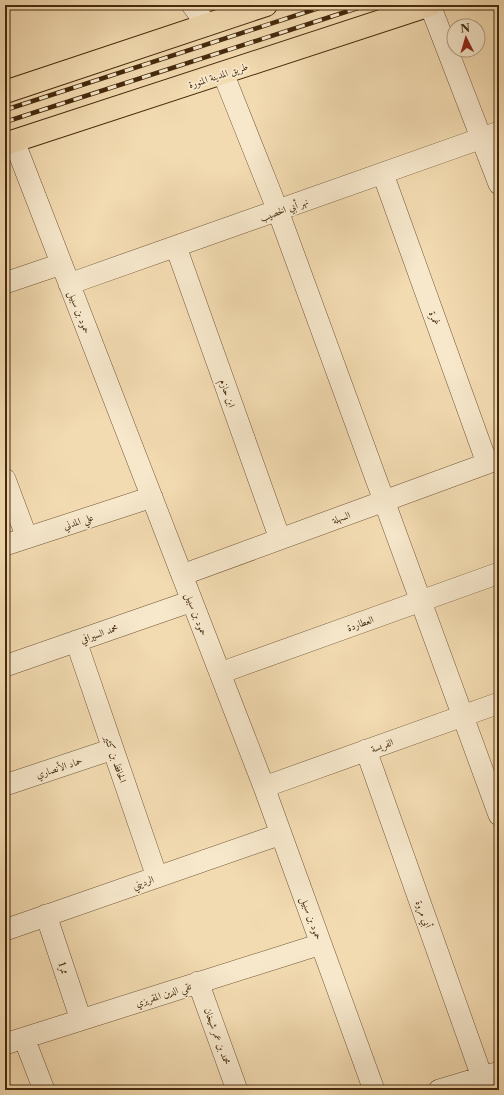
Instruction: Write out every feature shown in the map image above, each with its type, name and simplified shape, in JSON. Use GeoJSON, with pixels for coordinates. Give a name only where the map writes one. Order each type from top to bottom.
{"type":"FeatureCollection","features":[{"type":"Feature","properties":{"kind":"main road"},"geometry":{"type":"LineString","coordinates":[[5,92],[266,5]]}},
{"type":"Feature","properties":{"kind":"main road","name":"طريق المدينة المنورة"},"geometry":{"type":"LineString","coordinates":[[9,143],[430,5]]}},
{"type":"Feature","properties":{"kind":"street"},"geometry":{"type":"LineString","coordinates":[[192,5],[207,25]]}},
{"type":"Feature","properties":{"kind":"street"},"geometry":{"type":"LineString","coordinates":[[430,5],[490,136],[499,184]]}},
{"type":"Feature","properties":{"kind":"street"},"geometry":{"type":"LineString","coordinates":[[223,73],[278,211],[499,815]]}},
{"type":"Feature","properties":{"kind":"street","name":"نهر أبي الخصيب"},"geometry":{"type":"LineString","coordinates":[[69,284],[490,136]]}},
{"type":"Feature","properties":{"kind":"street","name":"حمود بن سبيل"},"geometry":{"type":"LineString","coordinates":[[9,143],[69,284],[264,786],[374,1090]]}},
{"type":"Feature","properties":{"kind":"street","name":"غمرة"},"geometry":{"type":"LineString","coordinates":[[383,174],[493,461]]}},
{"type":"Feature","properties":{"kind":"street","name":"ابن حازم"},"geometry":{"type":"LineString","coordinates":[[176,247],[280,539]]}},
{"type":"Feature","properties":{"kind":"street"},"geometry":{"type":"LineString","coordinates":[[5,283],[61,264]]}},
{"type":"Feature","properties":{"kind":"street","name":"السهلة"},"geometry":{"type":"LineString","coordinates":[[182,575],[493,461]]}},
{"type":"Feature","properties":{"kind":"street"},"geometry":{"type":"LineString","coordinates":[[5,479],[27,538]]}},
{"type":"Feature","properties":{"kind":"street","name":"علي المدني"},"geometry":{"type":"LineString","coordinates":[[5,545],[152,497]]}},
{"type":"Feature","properties":{"kind":"street","name":"العطاردة"},"geometry":{"type":"LineString","coordinates":[[220,673],[499,573]]}},
{"type":"Feature","properties":{"kind":"street","name":"محمد السيرافي"},"geometry":{"type":"LineString","coordinates":[[5,666],[192,601]]}},
{"type":"Feature","properties":{"kind":"street","name":"الحافظ بن كثير"},"geometry":{"type":"LineString","coordinates":[[76,641],[157,877]]}},
{"type":"Feature","properties":{"kind":"street","name":"الفريسة"},"geometry":{"type":"LineString","coordinates":[[264,786],[499,703]]}},
{"type":"Feature","properties":{"kind":"street","name":"حماد الأنصاري"},"geometry":{"type":"LineString","coordinates":[[5,785],[113,749]]}},
{"type":"Feature","properties":{"kind":"street","name":"أبي مروة"},"geometry":{"type":"LineString","coordinates":[[366,750],[490,1074]]}},
{"type":"Feature","properties":{"kind":"street","name":"الرديني"},"geometry":{"type":"LineString","coordinates":[[5,930],[281,834]]}},
{"type":"Feature","properties":{"kind":"street","name":"ممر1"},"geometry":{"type":"LineString","coordinates":[[46,916],[81,1020]]}},
{"type":"Feature","properties":{"kind":"street","name":"تقي الدين المقريزي"},"geometry":{"type":"LineString","coordinates":[[14,1041],[321,944]]}},
{"type":"Feature","properties":{"kind":"street","name":"محمد بن عمر شيخان"},"geometry":{"type":"LineString","coordinates":[[198,982],[237,1090]]}},
{"type":"Feature","properties":{"kind":"street"},"geometry":{"type":"LineString","coordinates":[[14,1041],[44,1090]]}},
{"type":"Feature","properties":{"kind":"street"},"geometry":{"type":"LineString","coordinates":[[439,1090],[490,1074]]}},
{"type":"Feature","properties":{"kind":"railway"},"geometry":{"type":"LineString","coordinates":[[5,110],[328,5]]}},
{"type":"Feature","properties":{"kind":"railway"},"geometry":{"type":"LineString","coordinates":[[5,122],[367,5]]}}]}
